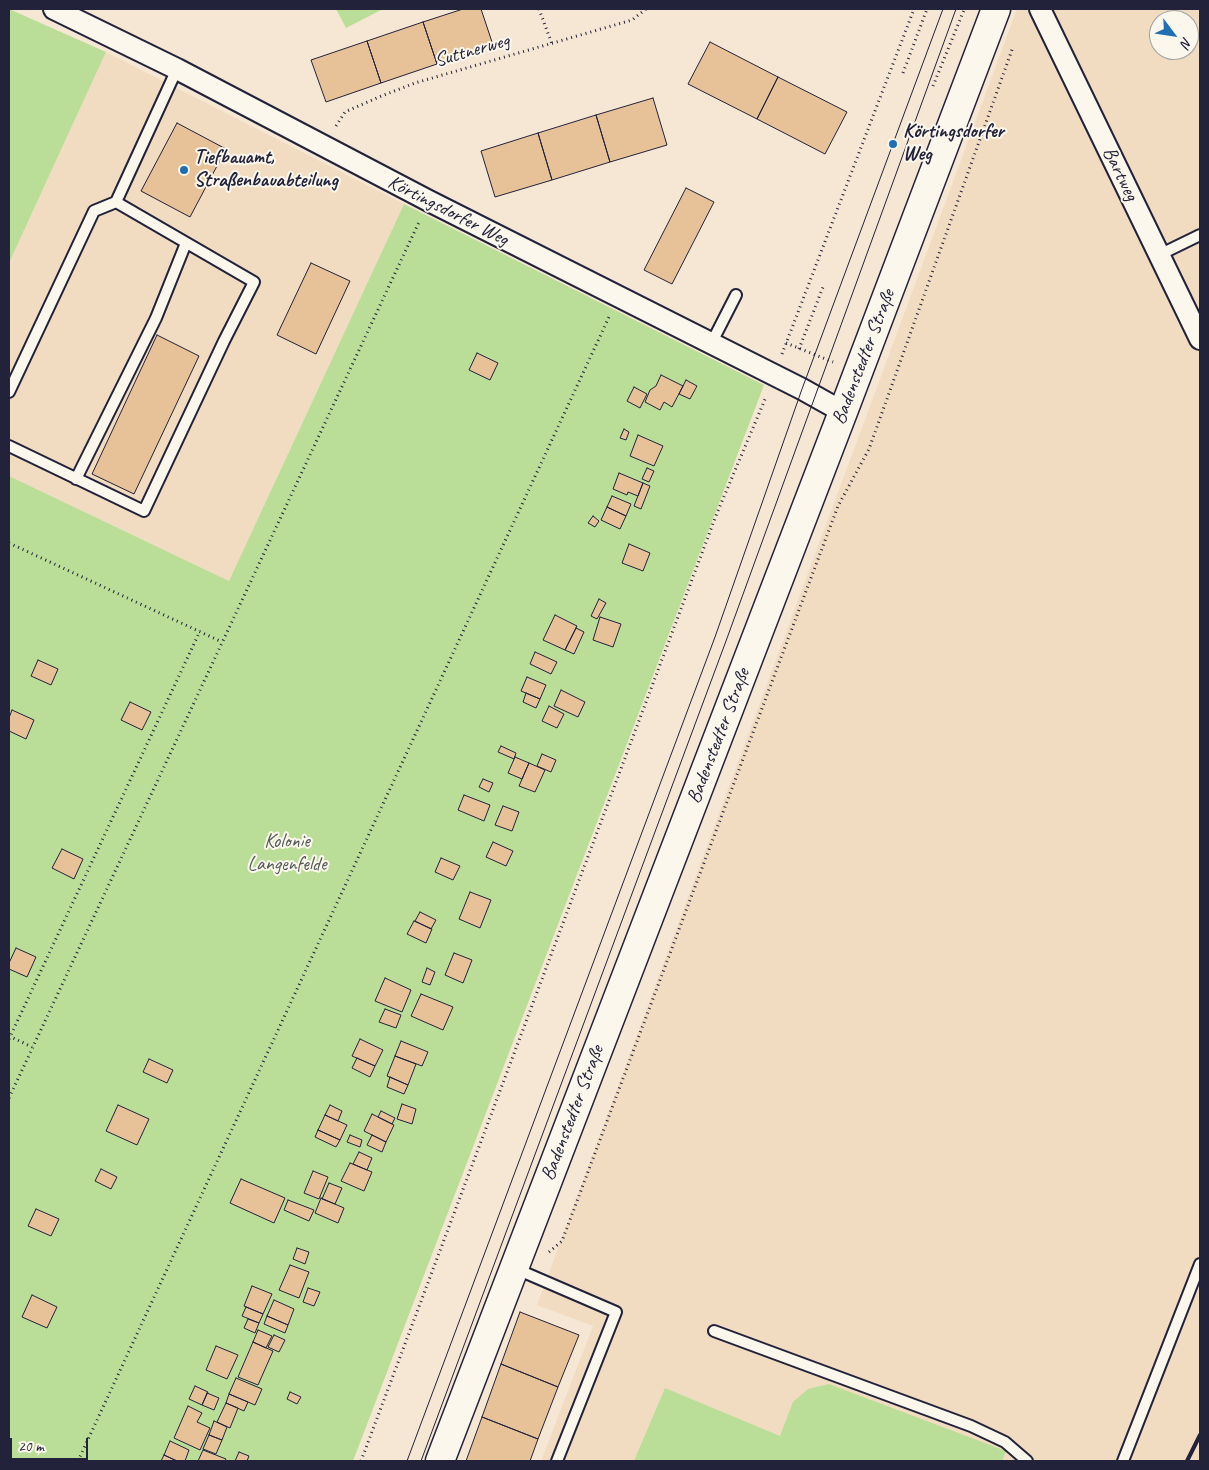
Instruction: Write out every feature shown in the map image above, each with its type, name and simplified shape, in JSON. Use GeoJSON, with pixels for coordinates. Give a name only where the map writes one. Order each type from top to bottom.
{"type":"FeatureCollection","features":[{"type":"Feature","properties":{"kind":"street","name":"Körtingsdorfer Weg"},"geometry":{"type":"LineString","coordinates":[[54,9],[177,69],[429,202],[618,296],[843,412]]}},
{"type":"Feature","properties":{"kind":"street","name":"Badenstedter Straße"},"geometry":{"type":"LineString","coordinates":[[440,1461],[524,1272],[843,412],[996,9]]}},
{"type":"Feature","properties":{"kind":"street","name":"Bartweg"},"geometry":{"type":"LineString","coordinates":[[1040,9],[1200,339]]}},
{"type":"Feature","properties":{"kind":"lane"},"geometry":{"type":"LineString","coordinates":[[9,392],[94,211],[116,202],[177,69]]}},
{"type":"Feature","properties":{"kind":"lane"},"geometry":{"type":"LineString","coordinates":[[9,446],[144,511],[254,282],[116,202]]}},
{"type":"Feature","properties":{"kind":"lane"},"geometry":{"type":"LineString","coordinates":[[1159,255],[1200,235]]}},
{"type":"Feature","properties":{"kind":"lane"},"geometry":{"type":"LineString","coordinates":[[76,479],[156,318],[186,243]]}},
{"type":"Feature","properties":{"kind":"lane"},"geometry":{"type":"LineString","coordinates":[[711,344],[736,295]]}},
{"type":"Feature","properties":{"kind":"lane"},"geometry":{"type":"LineString","coordinates":[[1123,1461],[1200,1264]]}},
{"type":"Feature","properties":{"kind":"lane"},"geometry":{"type":"LineString","coordinates":[[524,1272],[616,1312],[557,1461]]}},
{"type":"Feature","properties":{"kind":"lane"},"geometry":{"type":"LineString","coordinates":[[714,1331],[971,1426],[1005,1442],[1027,1461]]}},
{"type":"Feature","properties":{"kind":"path"},"geometry":{"type":"LineString","coordinates":[[539,9],[552,44]]}},
{"type":"Feature","properties":{"kind":"path","name":"Suttnerweg"},"geometry":{"type":"LineString","coordinates":[[324,146],[345,112],[415,83],[632,20],[646,9]]}},
{"type":"Feature","properties":{"kind":"path"},"geometry":{"type":"LineString","coordinates":[[361,1461],[717,514],[774,376],[914,9]]}},
{"type":"Feature","properties":{"kind":"path"},"geometry":{"type":"LineString","coordinates":[[903,73],[927,9]]}},
{"type":"Feature","properties":{"kind":"path"},"geometry":{"type":"LineString","coordinates":[[933,86],[964,10]]}},
{"type":"Feature","properties":{"kind":"path"},"geometry":{"type":"LineString","coordinates":[[524,1272],[539,1262],[562,1241],[838,506],[869,449],[1006,65]]}},
{"type":"Feature","properties":{"kind":"path"},"geometry":{"type":"LineString","coordinates":[[9,1098],[429,202]]}},
{"type":"Feature","properties":{"kind":"path"},"geometry":{"type":"LineString","coordinates":[[799,349],[823,287]]}},
{"type":"Feature","properties":{"kind":"path"},"geometry":{"type":"LineString","coordinates":[[78,1461],[618,296]]}},
{"type":"Feature","properties":{"kind":"path"},"geometry":{"type":"LineString","coordinates":[[9,543],[222,642]]}},
{"type":"Feature","properties":{"kind":"path"},"geometry":{"type":"LineString","coordinates":[[32,1047],[9,1037],[200,631]]}},
{"type":"Feature","properties":{"kind":"shaded area"},"geometry":{"type":"Polygon","coordinates":[[[1017,9],[1200,9],[1200,1461],[541,1461],[593,1326],[537,1305],[1017,9]]]}},
{"type":"Feature","properties":{"kind":"shaded area"},"geometry":{"type":"Polygon","coordinates":[[[106,52],[404,204],[229,581],[9,476],[9,263],[106,52]]]}},
{"type":"Feature","properties":{"kind":"green space"},"geometry":{"type":"Polygon","coordinates":[[[9,9],[106,52],[9,263],[9,9]]]}},
{"type":"Feature","properties":{"kind":"green space"},"geometry":{"type":"Polygon","coordinates":[[[336,9],[383,9],[346,28],[336,9]]]}},
{"type":"Feature","properties":{"kind":"green space","name":"Kolonie Langenfelde"},"geometry":{"type":"Polygon","coordinates":[[[404,204],[764,385],[353,1461],[9,1461],[9,476],[229,581],[404,204]]]}},
{"type":"Feature","properties":{"kind":"green space"},"geometry":{"type":"Polygon","coordinates":[[[829,1384],[1006,1451],[1002,1461],[634,1461],[665,1388],[780,1436],[793,1402],[808,1389],[829,1384]]]}},
{"type":"Feature","properties":{"kind":"building"},"geometry":{"type":"Polygon","coordinates":[[[463,9],[481,9],[493,45],[437,64],[423,22],[463,9]]]}},
{"type":"Feature","properties":{"kind":"building"},"geometry":{"type":"Polygon","coordinates":[[[423,22],[437,64],[381,83],[367,41],[423,22]]]}},
{"type":"Feature","properties":{"kind":"building"},"geometry":{"type":"Polygon","coordinates":[[[367,41],[381,83],[326,102],[311,60],[367,41]]]}},
{"type":"Feature","properties":{"kind":"building"},"geometry":{"type":"Polygon","coordinates":[[[710,42],[778,77],[757,119],[688,84],[710,42]]]}},
{"type":"Feature","properties":{"kind":"building"},"geometry":{"type":"Polygon","coordinates":[[[778,77],[847,112],[825,154],[757,119],[778,77]]]}},
{"type":"Feature","properties":{"kind":"building"},"geometry":{"type":"Polygon","coordinates":[[[653,98],[667,145],[610,162],[596,115],[653,98]]]}},
{"type":"Feature","properties":{"kind":"building"},"geometry":{"type":"Polygon","coordinates":[[[596,115],[610,162],[552,180],[538,133],[596,115]]]}},
{"type":"Feature","properties":{"kind":"building","name":"Tiefbauamt, Straßenbauabteilung"},"geometry":{"type":"Polygon","coordinates":[[[177,123],[226,149],[190,217],[141,191],[177,123]]]}},
{"type":"Feature","properties":{"kind":"building"},"geometry":{"type":"Polygon","coordinates":[[[538,133],[552,180],[495,197],[481,151],[538,133]]]}},
{"type":"Feature","properties":{"kind":"building"},"geometry":{"type":"Polygon","coordinates":[[[686,188],[714,202],[672,284],[644,270],[686,188]]]}},
{"type":"Feature","properties":{"kind":"building"},"geometry":{"type":"Polygon","coordinates":[[[311,263],[350,281],[316,354],[277,335],[311,263]]]}},
{"type":"Feature","properties":{"kind":"building"},"geometry":{"type":"Polygon","coordinates":[[[157,335],[199,356],[134,494],[92,474],[157,335]]]}},
{"type":"Feature","properties":{"kind":"building"},"geometry":{"type":"Polygon","coordinates":[[[477,353],[498,363],[490,380],[469,370],[477,353]]]}},
{"type":"Feature","properties":{"kind":"building"},"geometry":{"type":"Polygon","coordinates":[[[661,375],[683,386],[672,407],[664,402],[660,410],[645,402],[650,390],[656,386],[661,375]]]}},
{"type":"Feature","properties":{"kind":"building"},"geometry":{"type":"Polygon","coordinates":[[[686,380],[697,386],[690,399],[679,394],[686,380]]]}},
{"type":"Feature","properties":{"kind":"building"},"geometry":{"type":"Polygon","coordinates":[[[634,387],[647,394],[640,408],[627,401],[634,387]]]}},
{"type":"Feature","properties":{"kind":"building"},"geometry":{"type":"Polygon","coordinates":[[[624,429],[629,432],[626,440],[620,438],[624,429]]]}},
{"type":"Feature","properties":{"kind":"building"},"geometry":{"type":"Polygon","coordinates":[[[638,435],[663,446],[654,466],[630,456],[638,435]]]}},
{"type":"Feature","properties":{"kind":"building"},"geometry":{"type":"Polygon","coordinates":[[[647,468],[654,471],[649,482],[642,479],[647,468]]]}},
{"type":"Feature","properties":{"kind":"building"},"geometry":{"type":"Polygon","coordinates":[[[619,473],[643,483],[638,496],[628,492],[627,495],[613,489],[619,473]]]}},
{"type":"Feature","properties":{"kind":"building"},"geometry":{"type":"Polygon","coordinates":[[[643,483],[650,486],[641,509],[634,506],[643,483]]]}},
{"type":"Feature","properties":{"kind":"building"},"geometry":{"type":"Polygon","coordinates":[[[612,496],[631,504],[626,516],[607,507],[612,496]]]}},
{"type":"Feature","properties":{"kind":"building"},"geometry":{"type":"Polygon","coordinates":[[[607,507],[626,516],[620,529],[601,520],[607,507]]]}},
{"type":"Feature","properties":{"kind":"building"},"geometry":{"type":"Polygon","coordinates":[[[593,516],[599,521],[595,527],[588,523],[593,516]]]}},
{"type":"Feature","properties":{"kind":"building"},"geometry":{"type":"Polygon","coordinates":[[[629,544],[650,553],[643,571],[622,563],[629,544]]]}},
{"type":"Feature","properties":{"kind":"building"},"geometry":{"type":"Polygon","coordinates":[[[599,599],[606,603],[597,619],[591,616],[599,599]]]}},
{"type":"Feature","properties":{"kind":"building"},"geometry":{"type":"Polygon","coordinates":[[[555,615],[577,626],[565,650],[543,640],[555,615]]]}},
{"type":"Feature","properties":{"kind":"building"},"geometry":{"type":"Polygon","coordinates":[[[600,617],[621,624],[613,647],[593,640],[600,617]]]}},
{"type":"Feature","properties":{"kind":"building"},"geometry":{"type":"Polygon","coordinates":[[[576,628],[584,632],[574,654],[565,650],[576,628]]]}},
{"type":"Feature","properties":{"kind":"building"},"geometry":{"type":"Polygon","coordinates":[[[535,652],[557,662],[551,674],[530,664],[535,652]]]}},
{"type":"Feature","properties":{"kind":"building"},"geometry":{"type":"Polygon","coordinates":[[[38,660],[58,669],[51,685],[31,676],[38,660]]]}},
{"type":"Feature","properties":{"kind":"building"},"geometry":{"type":"Polygon","coordinates":[[[527,677],[546,685],[540,699],[521,691],[527,677]]]}},
{"type":"Feature","properties":{"kind":"building"},"geometry":{"type":"Polygon","coordinates":[[[561,690],[585,702],[578,717],[554,706],[561,690]]]}},
{"type":"Feature","properties":{"kind":"building"},"geometry":{"type":"Polygon","coordinates":[[[526,693],[540,699],[536,708],[523,702],[526,693]]]}},
{"type":"Feature","properties":{"kind":"building"},"geometry":{"type":"Polygon","coordinates":[[[130,702],[151,712],[142,730],[121,720],[130,702]]]}},
{"type":"Feature","properties":{"kind":"building"},"geometry":{"type":"Polygon","coordinates":[[[549,706],[564,714],[557,728],[542,721],[549,706]]]}},
{"type":"Feature","properties":{"kind":"building"},"geometry":{"type":"Polygon","coordinates":[[[12,710],[34,720],[26,739],[9,731],[9,718],[12,710]]]}},
{"type":"Feature","properties":{"kind":"building"},"geometry":{"type":"Polygon","coordinates":[[[501,746],[516,753],[514,759],[498,752],[501,746]]]}},
{"type":"Feature","properties":{"kind":"building"},"geometry":{"type":"Polygon","coordinates":[[[542,754],[556,760],[551,772],[537,766],[542,754]]]}},
{"type":"Feature","properties":{"kind":"building"},"geometry":{"type":"Polygon","coordinates":[[[515,757],[529,763],[522,779],[508,773],[515,757]]]}},
{"type":"Feature","properties":{"kind":"building"},"geometry":{"type":"Polygon","coordinates":[[[529,763],[545,770],[535,792],[519,786],[529,763]]]}},
{"type":"Feature","properties":{"kind":"building"},"geometry":{"type":"Polygon","coordinates":[[[483,779],[493,783],[489,792],[479,787],[483,779]]]}},
{"type":"Feature","properties":{"kind":"building"},"geometry":{"type":"Polygon","coordinates":[[[464,795],[490,805],[484,821],[458,810],[464,795]]]}},
{"type":"Feature","properties":{"kind":"building"},"geometry":{"type":"Polygon","coordinates":[[[503,806],[519,812],[512,831],[495,825],[503,806]]]}},
{"type":"Feature","properties":{"kind":"building"},"geometry":{"type":"Polygon","coordinates":[[[493,842],[513,851],[506,866],[486,857],[493,842]]]}},
{"type":"Feature","properties":{"kind":"building"},"geometry":{"type":"Polygon","coordinates":[[[62,849],[83,859],[74,879],[52,868],[62,849]]]}},
{"type":"Feature","properties":{"kind":"building"},"geometry":{"type":"Polygon","coordinates":[[[441,858],[460,866],[453,880],[435,872],[441,858]]]}},
{"type":"Feature","properties":{"kind":"building"},"geometry":{"type":"Polygon","coordinates":[[[470,892],[491,900],[480,928],[459,919],[470,892]]]}},
{"type":"Feature","properties":{"kind":"building"},"geometry":{"type":"Polygon","coordinates":[[[420,912],[436,920],[431,929],[415,921],[420,912]]]}},
{"type":"Feature","properties":{"kind":"building"},"geometry":{"type":"Polygon","coordinates":[[[414,921],[432,929],[426,943],[407,934],[414,921]]]}},
{"type":"Feature","properties":{"kind":"building"},"geometry":{"type":"Polygon","coordinates":[[[16,948],[36,957],[27,977],[9,969],[9,963],[16,948]]]}},
{"type":"Feature","properties":{"kind":"building"},"geometry":{"type":"Polygon","coordinates":[[[454,953],[472,960],[463,983],[445,975],[454,953]]]}},
{"type":"Feature","properties":{"kind":"building"},"geometry":{"type":"Polygon","coordinates":[[[427,968],[435,972],[430,985],[422,982],[427,968]]]}},
{"type":"Feature","properties":{"kind":"building"},"geometry":{"type":"Polygon","coordinates":[[[385,978],[411,990],[402,1012],[375,1001],[385,978]]]}},
{"type":"Feature","properties":{"kind":"building"},"geometry":{"type":"Polygon","coordinates":[[[421,994],[453,1007],[443,1030],[411,1016],[421,994]]]}},
{"type":"Feature","properties":{"kind":"building"},"geometry":{"type":"Polygon","coordinates":[[[385,1009],[401,1015],[396,1028],[379,1022],[385,1009]]]}},
{"type":"Feature","properties":{"kind":"building"},"geometry":{"type":"Polygon","coordinates":[[[360,1039],[383,1050],[375,1066],[352,1056],[360,1039]]]}},
{"type":"Feature","properties":{"kind":"building"},"geometry":{"type":"Polygon","coordinates":[[[401,1041],[428,1052],[422,1066],[395,1056],[401,1041]]]}},
{"type":"Feature","properties":{"kind":"building"},"geometry":{"type":"Polygon","coordinates":[[[395,1056],[416,1064],[408,1085],[387,1076],[395,1056]]]}},
{"type":"Feature","properties":{"kind":"building"},"geometry":{"type":"Polygon","coordinates":[[[357,1058],[375,1066],[370,1077],[352,1068],[357,1058]]]}},
{"type":"Feature","properties":{"kind":"building"},"geometry":{"type":"Polygon","coordinates":[[[149,1059],[173,1070],[167,1083],[143,1072],[149,1059]]]}},
{"type":"Feature","properties":{"kind":"building"},"geometry":{"type":"Polygon","coordinates":[[[390,1077],[408,1085],[404,1094],[387,1087],[390,1077]]]}},
{"type":"Feature","properties":{"kind":"building"},"geometry":{"type":"Polygon","coordinates":[[[402,1104],[416,1109],[412,1124],[397,1119],[402,1104]]]}},
{"type":"Feature","properties":{"kind":"building"},"geometry":{"type":"Polygon","coordinates":[[[118,1105],[149,1119],[137,1145],[106,1131],[118,1105]]]}},
{"type":"Feature","properties":{"kind":"building"},"geometry":{"type":"Polygon","coordinates":[[[330,1105],[342,1111],[338,1121],[325,1115],[330,1105]]]}},
{"type":"Feature","properties":{"kind":"building"},"geometry":{"type":"Polygon","coordinates":[[[381,1111],[395,1118],[392,1124],[378,1117],[381,1111]]]}},
{"type":"Feature","properties":{"kind":"building"},"geometry":{"type":"Polygon","coordinates":[[[372,1114],[394,1125],[386,1142],[364,1131],[372,1114]]]}},
{"type":"Feature","properties":{"kind":"building"},"geometry":{"type":"Polygon","coordinates":[[[325,1115],[347,1125],[340,1140],[318,1130],[325,1115]]]}},
{"type":"Feature","properties":{"kind":"building"},"geometry":{"type":"Polygon","coordinates":[[[318,1130],[340,1140],[336,1147],[315,1137],[318,1130]]]}},
{"type":"Feature","properties":{"kind":"building"},"geometry":{"type":"Polygon","coordinates":[[[350,1135],[362,1140],[360,1147],[347,1142],[350,1135]]]}},
{"type":"Feature","properties":{"kind":"building"},"geometry":{"type":"Polygon","coordinates":[[[372,1135],[386,1142],[382,1152],[367,1145],[372,1135]]]}},
{"type":"Feature","properties":{"kind":"building"},"geometry":{"type":"Polygon","coordinates":[[[359,1152],[372,1158],[367,1170],[353,1164],[359,1152]]]}},
{"type":"Feature","properties":{"kind":"building"},"geometry":{"type":"Polygon","coordinates":[[[350,1163],[372,1172],[364,1191],[341,1181],[350,1163]]]}},
{"type":"Feature","properties":{"kind":"building"},"geometry":{"type":"Polygon","coordinates":[[[101,1169],[117,1177],[111,1189],[95,1181],[101,1169]]]}},
{"type":"Feature","properties":{"kind":"building"},"geometry":{"type":"Polygon","coordinates":[[[313,1171],[328,1177],[319,1199],[304,1193],[313,1171]]]}},
{"type":"Feature","properties":{"kind":"building"},"geometry":{"type":"Polygon","coordinates":[[[241,1179],[285,1198],[274,1223],[230,1203],[241,1179]]]}},
{"type":"Feature","properties":{"kind":"building"},"geometry":{"type":"Polygon","coordinates":[[[329,1183],[342,1188],[335,1204],[322,1199],[329,1183]]]}},
{"type":"Feature","properties":{"kind":"building"},"geometry":{"type":"Polygon","coordinates":[[[321,1198],[344,1208],[338,1223],[315,1213],[321,1198]]]}},
{"type":"Feature","properties":{"kind":"building"},"geometry":{"type":"Polygon","coordinates":[[[288,1200],[314,1210],[309,1221],[284,1210],[288,1200]]]}},
{"type":"Feature","properties":{"kind":"building"},"geometry":{"type":"Polygon","coordinates":[[[36,1209],[59,1219],[51,1236],[28,1226],[36,1209]]]}},
{"type":"Feature","properties":{"kind":"building"},"geometry":{"type":"Polygon","coordinates":[[[297,1248],[309,1252],[305,1264],[293,1259],[297,1248]]]}},
{"type":"Feature","properties":{"kind":"building"},"geometry":{"type":"Polygon","coordinates":[[[290,1265],[309,1272],[299,1298],[279,1290],[290,1265]]]}},
{"type":"Feature","properties":{"kind":"building"},"geometry":{"type":"Polygon","coordinates":[[[252,1286],[272,1294],[263,1314],[244,1306],[252,1286]]]}},
{"type":"Feature","properties":{"kind":"building"},"geometry":{"type":"Polygon","coordinates":[[[308,1288],[320,1292],[314,1306],[303,1302],[308,1288]]]}},
{"type":"Feature","properties":{"kind":"building"},"geometry":{"type":"Polygon","coordinates":[[[32,1295],[57,1307],[47,1328],[22,1317],[32,1295]]]}},
{"type":"Feature","properties":{"kind":"building"},"geometry":{"type":"Polygon","coordinates":[[[274,1300],[294,1309],[288,1325],[267,1316],[274,1300]]]}},
{"type":"Feature","properties":{"kind":"building"},"geometry":{"type":"Polygon","coordinates":[[[246,1307],[263,1314],[259,1323],[242,1316],[246,1307]]]}},
{"type":"Feature","properties":{"kind":"building"},"geometry":{"type":"Polygon","coordinates":[[[520,1312],[579,1335],[558,1387],[501,1364],[520,1312]]]}},
{"type":"Feature","properties":{"kind":"building"},"geometry":{"type":"Polygon","coordinates":[[[267,1316],[288,1325],[285,1333],[264,1324],[267,1316]]]}},
{"type":"Feature","properties":{"kind":"building"},"geometry":{"type":"Polygon","coordinates":[[[248,1319],[259,1323],[255,1333],[244,1328],[248,1319]]]}},
{"type":"Feature","properties":{"kind":"building"},"geometry":{"type":"Polygon","coordinates":[[[258,1330],[272,1336],[266,1348],[253,1342],[258,1330]]]}},
{"type":"Feature","properties":{"kind":"building"},"geometry":{"type":"Polygon","coordinates":[[[274,1335],[285,1340],[279,1352],[268,1347],[274,1335]]]}},
{"type":"Feature","properties":{"kind":"building"},"geometry":{"type":"Polygon","coordinates":[[[253,1342],[273,1351],[258,1385],[238,1377],[253,1342]]]}},
{"type":"Feature","properties":{"kind":"building"},"geometry":{"type":"Polygon","coordinates":[[[216,1346],[238,1355],[227,1379],[206,1370],[216,1346]]]}},
{"type":"Feature","properties":{"kind":"building"},"geometry":{"type":"Polygon","coordinates":[[[501,1364],[558,1387],[538,1439],[482,1417],[501,1364]]]}},
{"type":"Feature","properties":{"kind":"building"},"geometry":{"type":"Polygon","coordinates":[[[236,1378],[262,1389],[255,1405],[229,1394],[236,1378]]]}},
{"type":"Feature","properties":{"kind":"building"},"geometry":{"type":"Polygon","coordinates":[[[195,1386],[208,1392],[202,1405],[189,1399],[195,1386]]]}},
{"type":"Feature","properties":{"kind":"building"},"geometry":{"type":"Polygon","coordinates":[[[290,1392],[301,1397],[297,1404],[287,1399],[290,1392]]]}},
{"type":"Feature","properties":{"kind":"building"},"geometry":{"type":"Polygon","coordinates":[[[207,1393],[219,1398],[214,1410],[202,1405],[207,1393]]]}},
{"type":"Feature","properties":{"kind":"building"},"geometry":{"type":"Polygon","coordinates":[[[229,1394],[248,1402],[244,1411],[226,1403],[229,1394]]]}},
{"type":"Feature","properties":{"kind":"building"},"geometry":{"type":"Polygon","coordinates":[[[226,1403],[238,1408],[230,1428],[217,1422],[226,1403]]]}},
{"type":"Feature","properties":{"kind":"building"},"geometry":{"type":"Polygon","coordinates":[[[188,1406],[202,1413],[197,1422],[210,1428],[200,1450],[174,1438],[188,1406]]]}},
{"type":"Feature","properties":{"kind":"building"},"geometry":{"type":"Polygon","coordinates":[[[482,1417],[538,1439],[530,1461],[466,1461],[482,1417]]]}},
{"type":"Feature","properties":{"kind":"building"},"geometry":{"type":"Polygon","coordinates":[[[214,1421],[227,1427],[222,1440],[209,1435],[214,1421]]]}},
{"type":"Feature","properties":{"kind":"building"},"geometry":{"type":"Polygon","coordinates":[[[209,1435],[222,1440],[216,1454],[203,1449],[209,1435]]]}},
{"type":"Feature","properties":{"kind":"building"},"geometry":{"type":"Polygon","coordinates":[[[170,1441],[189,1450],[185,1461],[177,1461],[164,1455],[170,1441]]]}},
{"type":"Feature","properties":{"kind":"building"},"geometry":{"type":"Polygon","coordinates":[[[203,1450],[226,1459],[225,1461],[198,1461],[203,1450]]]}},
{"type":"Feature","properties":{"kind":"building"},"geometry":{"type":"Polygon","coordinates":[[[239,1452],[249,1456],[247,1461],[235,1461],[239,1452]]]}},
{"type":"Feature","properties":{"kind":"building"},"geometry":{"type":"Polygon","coordinates":[[[164,1455],[177,1461],[161,1461],[164,1455]]]}},
{"type":"Feature","properties":{"kind":"tram line"},"geometry":{"type":"LineString","coordinates":[[407,1461],[715,637],[802,389],[943,9]]}},
{"type":"Feature","properties":{"kind":"tram line"},"geometry":{"type":"LineString","coordinates":[[421,1461],[726,641],[956,9]]}},
{"type":"Feature","properties":{"kind":"railway"},"geometry":{"type":"LineString","coordinates":[[1187,1461],[1200,1435]]}},
{"type":"Feature","properties":{"kind":"place","name":"Körtingsdorfer Weg"},"geometry":{"type":"Point","coordinates":[893,144]}},
{"type":"Feature","properties":{"kind":"place","name":"Tiefbauamt, Straßenbauabteilung"},"geometry":{"type":"Point","coordinates":[184,170]}}]}
